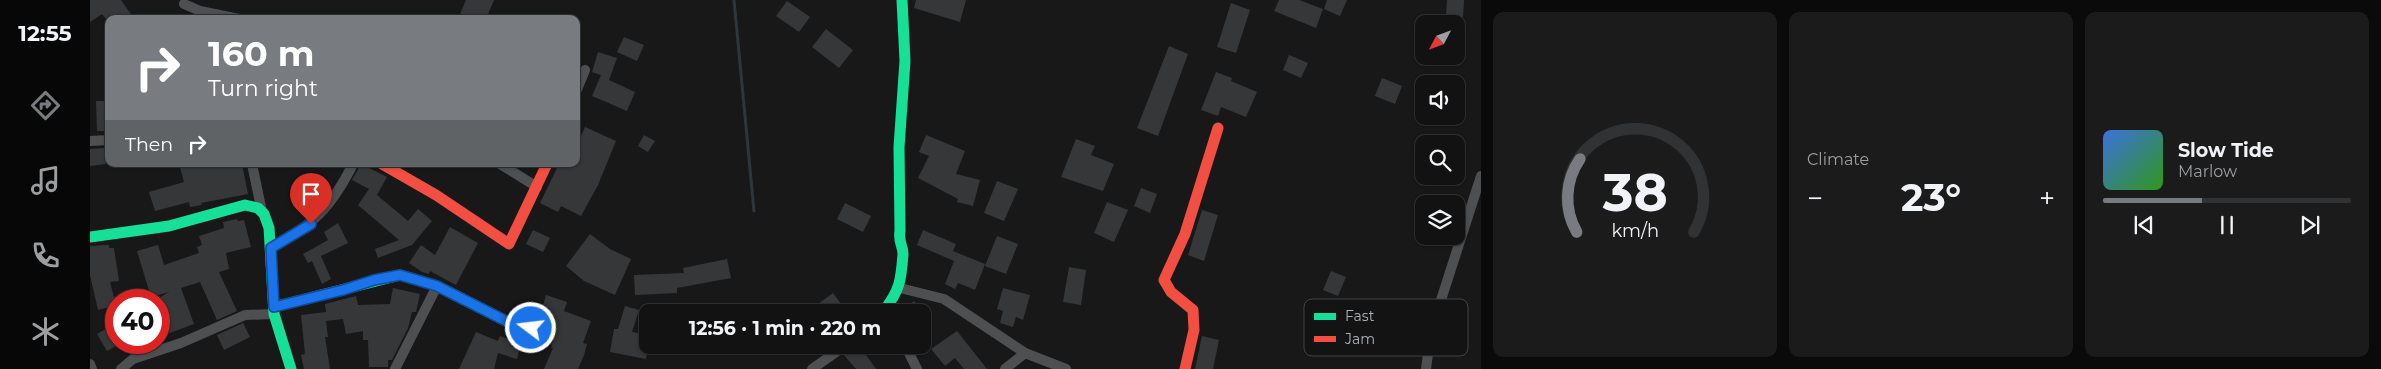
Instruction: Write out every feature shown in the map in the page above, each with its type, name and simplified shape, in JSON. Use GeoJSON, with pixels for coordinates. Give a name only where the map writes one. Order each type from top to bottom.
{"type":"FeatureCollection","features":[{"type":"Feature","properties":{"kind":"street"},"geometry":{"type":"LineString","coordinates":[[891,304],[900,288],[902,278],[900,261],[903,252],[898,240],[900,231],[899,147],[906,61],[906,34],[902,0]]}},
{"type":"Feature","properties":{"kind":"street"},"geometry":{"type":"LineString","coordinates":[[184,4],[200,11],[220,15]]}},
{"type":"Feature","properties":{"kind":"street"},"geometry":{"type":"LineString","coordinates":[[580,82],[585,70]]}},
{"type":"Feature","properties":{"kind":"street"},"geometry":{"type":"LineString","coordinates":[[1185,369],[1194,330],[1193,310],[1171,292],[1164,280],[1185,234],[1218,128]]}},
{"type":"Feature","properties":{"kind":"street"},"geometry":{"type":"LineString","coordinates":[[90,141],[105,140]]}},
{"type":"Feature","properties":{"kind":"street"},"geometry":{"type":"LineString","coordinates":[[253,167],[262,212]]}},
{"type":"Feature","properties":{"kind":"street"},"geometry":{"type":"LineString","coordinates":[[271,248],[298,233],[324,211],[336,197],[351,167]]}},
{"type":"Feature","properties":{"kind":"street"},"geometry":{"type":"LineString","coordinates":[[387,167],[436,195],[509,244],[546,167]]}},
{"type":"Feature","properties":{"kind":"street"},"geometry":{"type":"LineString","coordinates":[[505,167],[537,187]]}},
{"type":"Feature","properties":{"kind":"street"},"geometry":{"type":"LineString","coordinates":[[1441,299],[1480,180]]}},
{"type":"Feature","properties":{"kind":"street"},"geometry":{"type":"LineString","coordinates":[[90,237],[112,236],[180,222],[252,204],[258,206],[266,218],[271,248],[274,310],[291,369]]}},
{"type":"Feature","properties":{"kind":"street"},"geometry":{"type":"LineString","coordinates":[[121,369],[133,359],[180,343],[245,315],[274,310],[374,280],[400,275],[437,286],[506,321],[531,328]]}},
{"type":"Feature","properties":{"kind":"street"},"geometry":{"type":"LineString","coordinates":[[395,369],[437,286]]}},
{"type":"Feature","properties":{"kind":"street"},"geometry":{"type":"LineString","coordinates":[[900,288],[944,300],[1025,354],[1066,369]]}},
{"type":"Feature","properties":{"kind":"street"},"geometry":{"type":"LineString","coordinates":[[812,369],[833,354]]}},
{"type":"Feature","properties":{"kind":"street"},"geometry":{"type":"LineString","coordinates":[[909,354],[916,369]]}},
{"type":"Feature","properties":{"kind":"street"},"geometry":{"type":"LineString","coordinates":[[1004,369],[1025,354]]}},
{"type":"Feature","properties":{"kind":"street"},"geometry":{"type":"LineString","coordinates":[[1426,369],[1428,356]]}},
{"type":"Feature","properties":{"kind":"street"},"geometry":{"type":"LineString","coordinates":[[90,364],[92,369]]}},
{"type":"Feature","properties":{"kind":"building"},"geometry":{"type":"Polygon","coordinates":[[[90,0],[121,0],[131,14],[105,15],[105,18],[102,14],[90,22],[90,0]]]}},
{"type":"Feature","properties":{"kind":"building"},"geometry":{"type":"Polygon","coordinates":[[[466,0],[494,0],[488,15],[460,15],[466,0]]]}},
{"type":"Feature","properties":{"kind":"building"},"geometry":{"type":"Polygon","coordinates":[[[916,0],[966,0],[960,22],[914,8],[916,0]]]}},
{"type":"Feature","properties":{"kind":"building"},"geometry":{"type":"Polygon","coordinates":[[[1279,0],[1299,0],[1323,9],[1316,28],[1274,11],[1279,0]]]}},
{"type":"Feature","properties":{"kind":"building"},"geometry":{"type":"Polygon","coordinates":[[[1327,0],[1347,0],[1340,16],[1324,9],[1327,0]]]}},
{"type":"Feature","properties":{"kind":"building"},"geometry":{"type":"Polygon","coordinates":[[[1447,0],[1464,0],[1463,15],[1446,15],[1447,0]]]}},
{"type":"Feature","properties":{"kind":"building"},"geometry":{"type":"Polygon","coordinates":[[[787,1],[810,17],[799,32],[776,16],[787,1]]]}},
{"type":"Feature","properties":{"kind":"building"},"geometry":{"type":"Polygon","coordinates":[[[1231,3],[1250,10],[1236,53],[1217,47],[1231,3]]]}},
{"type":"Feature","properties":{"kind":"building"},"geometry":{"type":"Polygon","coordinates":[[[826,29],[853,50],[839,68],[812,47],[826,29]]]}},
{"type":"Feature","properties":{"kind":"building"},"geometry":{"type":"Polygon","coordinates":[[[624,37],[644,45],[637,61],[617,52],[624,37]]]}},
{"type":"Feature","properties":{"kind":"building"},"geometry":{"type":"Polygon","coordinates":[[[1169,46],[1188,54],[1158,136],[1137,128],[1169,46]]]}},
{"type":"Feature","properties":{"kind":"building"},"geometry":{"type":"Polygon","coordinates":[[[598,52],[617,58],[609,80],[635,92],[627,111],[592,96],[601,75],[592,72],[598,52]]]}},
{"type":"Feature","properties":{"kind":"building"},"geometry":{"type":"Polygon","coordinates":[[[1289,55],[1308,63],[1301,78],[1283,70],[1289,55]]]}},
{"type":"Feature","properties":{"kind":"building"},"geometry":{"type":"Polygon","coordinates":[[[1216,72],[1232,78],[1231,81],[1257,92],[1246,117],[1221,107],[1218,116],[1201,110],[1216,72]]]}},
{"type":"Feature","properties":{"kind":"building"},"geometry":{"type":"Polygon","coordinates":[[[1382,78],[1402,86],[1395,104],[1375,96],[1382,78]]]}},
{"type":"Feature","properties":{"kind":"building"},"geometry":{"type":"Polygon","coordinates":[[[96,101],[105,101],[105,131],[97,131],[96,101]]]}},
{"type":"Feature","properties":{"kind":"building"},"geometry":{"type":"Polygon","coordinates":[[[585,127],[616,141],[598,185],[581,216],[561,206],[558,212],[540,203],[558,167],[580,167],[580,138],[585,127]]]}},
{"type":"Feature","properties":{"kind":"building"},"geometry":{"type":"Polygon","coordinates":[[[644,135],[655,141],[648,152],[638,146],[644,135]]]}},
{"type":"Feature","properties":{"kind":"building"},"geometry":{"type":"Polygon","coordinates":[[[926,135],[965,151],[956,174],[980,180],[973,206],[957,202],[958,199],[918,178],[929,156],[919,152],[926,135]]]}},
{"type":"Feature","properties":{"kind":"building"},"geometry":{"type":"Polygon","coordinates":[[[1076,139],[1095,146],[1091,155],[1114,164],[1103,191],[1061,177],[1076,139]]]}},
{"type":"Feature","properties":{"kind":"building"},"geometry":{"type":"Polygon","coordinates":[[[104,148],[105,164],[90,166],[90,149],[104,148]]]}},
{"type":"Feature","properties":{"kind":"building"},"geometry":{"type":"Polygon","coordinates":[[[180,167],[243,167],[248,194],[190,207],[189,202],[155,211],[149,192],[184,182],[180,167]]]}},
{"type":"Feature","properties":{"kind":"building"},"geometry":{"type":"Polygon","coordinates":[[[359,167],[367,167],[387,177],[377,195],[408,221],[418,209],[432,221],[412,245],[378,258],[375,249],[399,240],[358,205],[369,189],[352,180],[359,167]]]}},
{"type":"Feature","properties":{"kind":"building"},"geometry":{"type":"Polygon","coordinates":[[[997,181],[1018,189],[1004,221],[984,213],[997,181]]]}},
{"type":"Feature","properties":{"kind":"building"},"geometry":{"type":"Polygon","coordinates":[[[1141,188],[1157,194],[1150,213],[1134,206],[1141,188]]]}},
{"type":"Feature","properties":{"kind":"building"},"geometry":{"type":"Polygon","coordinates":[[[1107,202],[1128,210],[1114,242],[1094,233],[1107,202]]]}},
{"type":"Feature","properties":{"kind":"building"},"geometry":{"type":"Polygon","coordinates":[[[845,203],[871,216],[863,232],[837,219],[845,203]]]}},
{"type":"Feature","properties":{"kind":"building"},"geometry":{"type":"Polygon","coordinates":[[[1202,210],[1218,215],[1204,261],[1188,255],[1202,210]]]}},
{"type":"Feature","properties":{"kind":"building"},"geometry":{"type":"Polygon","coordinates":[[[237,219],[238,221],[244,220],[251,247],[226,253],[229,269],[219,272],[237,311],[217,320],[200,282],[181,288],[194,324],[170,333],[170,289],[149,289],[137,251],[158,245],[164,265],[199,253],[197,247],[202,245],[199,236],[224,228],[223,222],[237,219]]]}},
{"type":"Feature","properties":{"kind":"building"},"geometry":{"type":"Polygon","coordinates":[[[338,223],[348,243],[321,256],[331,279],[322,284],[312,261],[308,263],[303,254],[328,240],[324,232],[338,223]]]}},
{"type":"Feature","properties":{"kind":"building"},"geometry":{"type":"Polygon","coordinates":[[[450,227],[478,243],[456,285],[430,271],[429,274],[422,272],[409,263],[421,245],[435,255],[450,227]]]}},
{"type":"Feature","properties":{"kind":"building"},"geometry":{"type":"Polygon","coordinates":[[[533,230],[550,238],[543,252],[526,244],[533,230]]]}},
{"type":"Feature","properties":{"kind":"building"},"geometry":{"type":"Polygon","coordinates":[[[923,230],[956,244],[953,251],[985,264],[975,290],[958,283],[955,289],[945,284],[954,261],[917,245],[923,230]]]}},
{"type":"Feature","properties":{"kind":"building"},"geometry":{"type":"Polygon","coordinates":[[[590,234],[610,249],[631,259],[615,295],[584,281],[566,266],[590,234]]]}},
{"type":"Feature","properties":{"kind":"building"},"geometry":{"type":"Polygon","coordinates":[[[997,236],[1018,244],[1006,274],[985,266],[997,236]]]}},
{"type":"Feature","properties":{"kind":"building"},"geometry":{"type":"Polygon","coordinates":[[[109,245],[109,248],[114,248],[119,281],[110,282],[112,289],[105,289],[105,308],[98,310],[90,275],[90,246],[109,245]]]}},
{"type":"Feature","properties":{"kind":"building"},"geometry":{"type":"Polygon","coordinates":[[[727,259],[731,278],[677,288],[677,293],[635,295],[634,275],[684,273],[683,268],[727,259]]]}},
{"type":"Feature","properties":{"kind":"building"},"geometry":{"type":"Polygon","coordinates":[[[1069,267],[1086,270],[1081,305],[1063,302],[1069,267]]]}},
{"type":"Feature","properties":{"kind":"building"},"geometry":{"type":"Polygon","coordinates":[[[1331,271],[1346,277],[1338,296],[1323,290],[1331,271]]]}},
{"type":"Feature","properties":{"kind":"building"},"geometry":{"type":"Polygon","coordinates":[[[393,288],[420,294],[416,312],[412,312],[408,328],[392,360],[388,360],[388,367],[369,367],[368,340],[363,340],[363,331],[346,334],[343,319],[326,321],[328,337],[325,337],[330,369],[304,369],[301,355],[305,354],[301,315],[326,312],[325,304],[356,296],[358,305],[390,304],[393,288]]]}},
{"type":"Feature","properties":{"kind":"building"},"geometry":{"type":"Polygon","coordinates":[[[1003,288],[1030,295],[1023,320],[1016,317],[1013,327],[1000,323],[1003,311],[997,309],[1003,288]]]}},
{"type":"Feature","properties":{"kind":"building"},"geometry":{"type":"Polygon","coordinates":[[[833,293],[841,304],[818,304],[833,293]]]}},
{"type":"Feature","properties":{"kind":"building"},"geometry":{"type":"Polygon","coordinates":[[[546,295],[567,302],[564,311],[591,321],[583,343],[587,344],[578,369],[544,369],[553,348],[551,348],[556,328],[538,322],[546,295]]]}},
{"type":"Feature","properties":{"kind":"building"},"geometry":{"type":"Polygon","coordinates":[[[625,306],[639,310],[632,332],[639,333],[639,354],[647,354],[646,359],[610,352],[614,329],[618,329],[625,306]]]}},
{"type":"Feature","properties":{"kind":"building"},"geometry":{"type":"Polygon","coordinates":[[[243,323],[250,337],[224,350],[217,335],[243,323]]]}},
{"type":"Feature","properties":{"kind":"building"},"geometry":{"type":"Polygon","coordinates":[[[105,330],[105,348],[97,334],[105,330]]]}},
{"type":"Feature","properties":{"kind":"building"},"geometry":{"type":"Polygon","coordinates":[[[957,331],[987,369],[964,369],[955,358],[945,366],[931,349],[957,331]]]}},
{"type":"Feature","properties":{"kind":"building"},"geometry":{"type":"Polygon","coordinates":[[[476,332],[498,341],[500,336],[521,343],[517,359],[498,353],[494,369],[459,369],[476,332]]]}},
{"type":"Feature","properties":{"kind":"building"},"geometry":{"type":"Polygon","coordinates":[[[1202,336],[1219,340],[1213,369],[1195,369],[1202,336]]]}},
{"type":"Feature","properties":{"kind":"building"},"geometry":{"type":"Polygon","coordinates":[[[867,354],[876,369],[856,369],[844,355],[867,354]]]}},
{"type":"Feature","properties":{"kind":"waterway"},"geometry":{"type":"LineString","coordinates":[[734,0],[754,211]]}},
{"type":"Feature","properties":{"kind":"traffic: fast"},"geometry":{"type":"LineString","coordinates":[[888,304],[899,285],[903,254],[900,238],[899,147],[905,61],[902,0]]}},
{"type":"Feature","properties":{"kind":"traffic: fast"},"geometry":{"type":"LineString","coordinates":[[90,237],[169,226],[245,205],[258,208],[264,214],[269,228],[274,314],[291,369]]}},
{"type":"Feature","properties":{"kind":"traffic: fast"},"geometry":{"type":"LineString","coordinates":[[274,307],[400,275],[437,286],[506,321],[531,328]]}},
{"type":"Feature","properties":{"kind":"traffic: jam"},"geometry":{"type":"LineString","coordinates":[[1185,369],[1194,330],[1193,310],[1171,292],[1164,280],[1185,234],[1218,128]]}},
{"type":"Feature","properties":{"kind":"traffic: jam"},"geometry":{"type":"LineString","coordinates":[[387,167],[436,195],[509,244],[546,167]]}},
{"type":"Feature","properties":{"kind":"route"},"geometry":{"type":"LineString","coordinates":[[311,224],[271,248],[274,307],[314,298],[374,280],[400,275],[437,286],[506,321],[531,328]]}}]}
